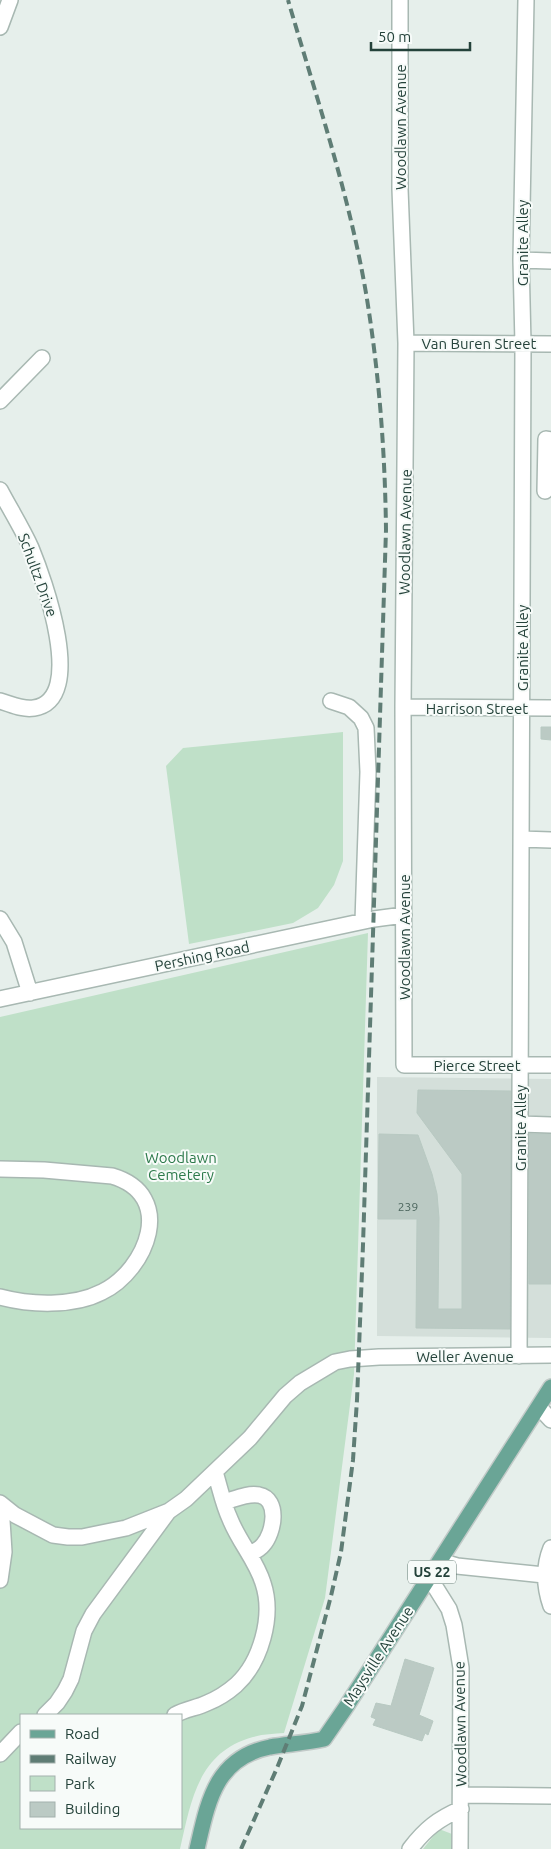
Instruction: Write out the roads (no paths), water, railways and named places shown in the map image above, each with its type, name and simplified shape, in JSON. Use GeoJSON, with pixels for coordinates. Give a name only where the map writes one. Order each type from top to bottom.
{"type":"FeatureCollection","features":[{"type":"Feature","properties":{"kind":"main road","name":"Maysville Avenue"},"geometry":{"type":"LineString","coordinates":[[197,1849],[207,1805],[224,1772],[236,1760],[270,1747],[302,1744],[324,1739],[551,1388]]}},
{"type":"Feature","properties":{"kind":"street"},"geometry":{"type":"LineString","coordinates":[[0,27],[10,0]]}},
{"type":"Feature","properties":{"kind":"street","name":"Woodlawn Avenue"},"geometry":{"type":"LineString","coordinates":[[400,0],[400,189],[406,343],[403,707],[404,1065]]}},
{"type":"Feature","properties":{"kind":"street","name":"Granite Alley"},"geometry":{"type":"LineString","coordinates":[[519,1356],[523,344],[521,260],[526,0]]}},
{"type":"Feature","properties":{"kind":"street"},"geometry":{"type":"LineString","coordinates":[[521,260],[551,261]]}},
{"type":"Feature","properties":{"kind":"street","name":"Van Buren Street"},"geometry":{"type":"LineString","coordinates":[[406,343],[551,344]]}},
{"type":"Feature","properties":{"kind":"street"},"geometry":{"type":"LineString","coordinates":[[0,401],[42,358]]}},
{"type":"Feature","properties":{"kind":"street"},"geometry":{"type":"LineString","coordinates":[[545,491],[546,440],[551,440]]}},
{"type":"Feature","properties":{"kind":"street","name":"Schultz Drive"},"geometry":{"type":"LineString","coordinates":[[0,490],[30,547],[51,605],[60,661],[58,687],[46,703],[36,708],[25,708],[0,701]]}},
{"type":"Feature","properties":{"kind":"street"},"geometry":{"type":"LineString","coordinates":[[332,701],[349,707],[361,718],[366,728],[368,772],[363,922]]}},
{"type":"Feature","properties":{"kind":"street","name":"Harrison Street"},"geometry":{"type":"LineString","coordinates":[[403,707],[551,708]]}},
{"type":"Feature","properties":{"kind":"street"},"geometry":{"type":"LineString","coordinates":[[521,839],[551,840]]}},
{"type":"Feature","properties":{"kind":"street","name":"Pershing Road"},"geometry":{"type":"LineString","coordinates":[[0,999],[404,915]]}},
{"type":"Feature","properties":{"kind":"street"},"geometry":{"type":"LineString","coordinates":[[0,919],[14,942],[30,993]]}},
{"type":"Feature","properties":{"kind":"street","name":"Pierce Street"},"geometry":{"type":"LineString","coordinates":[[404,1065],[551,1065]]}},
{"type":"Feature","properties":{"kind":"street"},"geometry":{"type":"LineString","coordinates":[[520,1124],[551,1125]]}},
{"type":"Feature","properties":{"kind":"street"},"geometry":{"type":"LineString","coordinates":[[0,1169],[44,1170],[121,1178],[131,1183],[144,1196],[150,1225],[146,1241],[138,1258],[123,1277],[102,1292],[74,1300],[58,1302],[35,1302],[0,1297]]}},
{"type":"Feature","properties":{"kind":"street","name":"Weller Avenue"},"geometry":{"type":"LineString","coordinates":[[169,1511],[186,1499],[250,1438],[285,1396],[300,1383],[335,1362],[379,1357],[551,1355]]}},
{"type":"Feature","properties":{"kind":"street"},"geometry":{"type":"LineString","coordinates":[[539,1407],[551,1420]]}},
{"type":"Feature","properties":{"kind":"street"},"geometry":{"type":"LineString","coordinates":[[178,1714],[207,1704],[236,1685],[257,1658],[262,1641],[267,1607],[264,1584],[230,1519],[215,1472]]}},
{"type":"Feature","properties":{"kind":"street"},"geometry":{"type":"LineString","coordinates":[[224,1502],[243,1496],[259,1495],[269,1500],[273,1508],[272,1527],[263,1545],[250,1554]]}},
{"type":"Feature","properties":{"kind":"street"},"geometry":{"type":"LineString","coordinates":[[1,1504],[45,1531],[54,1535],[68,1537],[98,1534],[126,1528],[169,1511]]}},
{"type":"Feature","properties":{"kind":"street"},"geometry":{"type":"LineString","coordinates":[[0,1580],[4,1552],[1,1504]]}},
{"type":"Feature","properties":{"kind":"street"},"geometry":{"type":"LineString","coordinates":[[47,1714],[57,1703],[71,1678],[84,1631],[93,1614],[169,1511]]}},
{"type":"Feature","properties":{"kind":"street"},"geometry":{"type":"LineString","coordinates":[[551,1548],[546,1560],[544,1575],[547,1596],[551,1606]]}},
{"type":"Feature","properties":{"kind":"street"},"geometry":{"type":"LineString","coordinates":[[440,1561],[457,1566],[544,1575]]}},
{"type":"Feature","properties":{"kind":"street","name":"Woodlawn Avenue"},"geometry":{"type":"LineString","coordinates":[[429,1577],[449,1609],[458,1646],[462,1685],[460,1849]]}},
{"type":"Feature","properties":{"kind":"street"},"geometry":{"type":"LineString","coordinates":[[0,1754],[20,1733]]}},
{"type":"Feature","properties":{"kind":"street"},"geometry":{"type":"LineString","coordinates":[[410,1849],[428,1828],[461,1801],[551,1796]]}},
{"type":"Feature","properties":{"kind":"railway"},"geometry":{"type":"LineString","coordinates":[[241,1849],[302,1706],[341,1552],[353,1460],[363,1245],[386,530],[380,411],[366,293],[351,219],[321,109],[288,0]]}},
{"type":"Feature","properties":{"kind":"park label","name":"Woodlawn Cemetery"},"geometry":{"type":"Point","coordinates":[181,1166]}}]}
